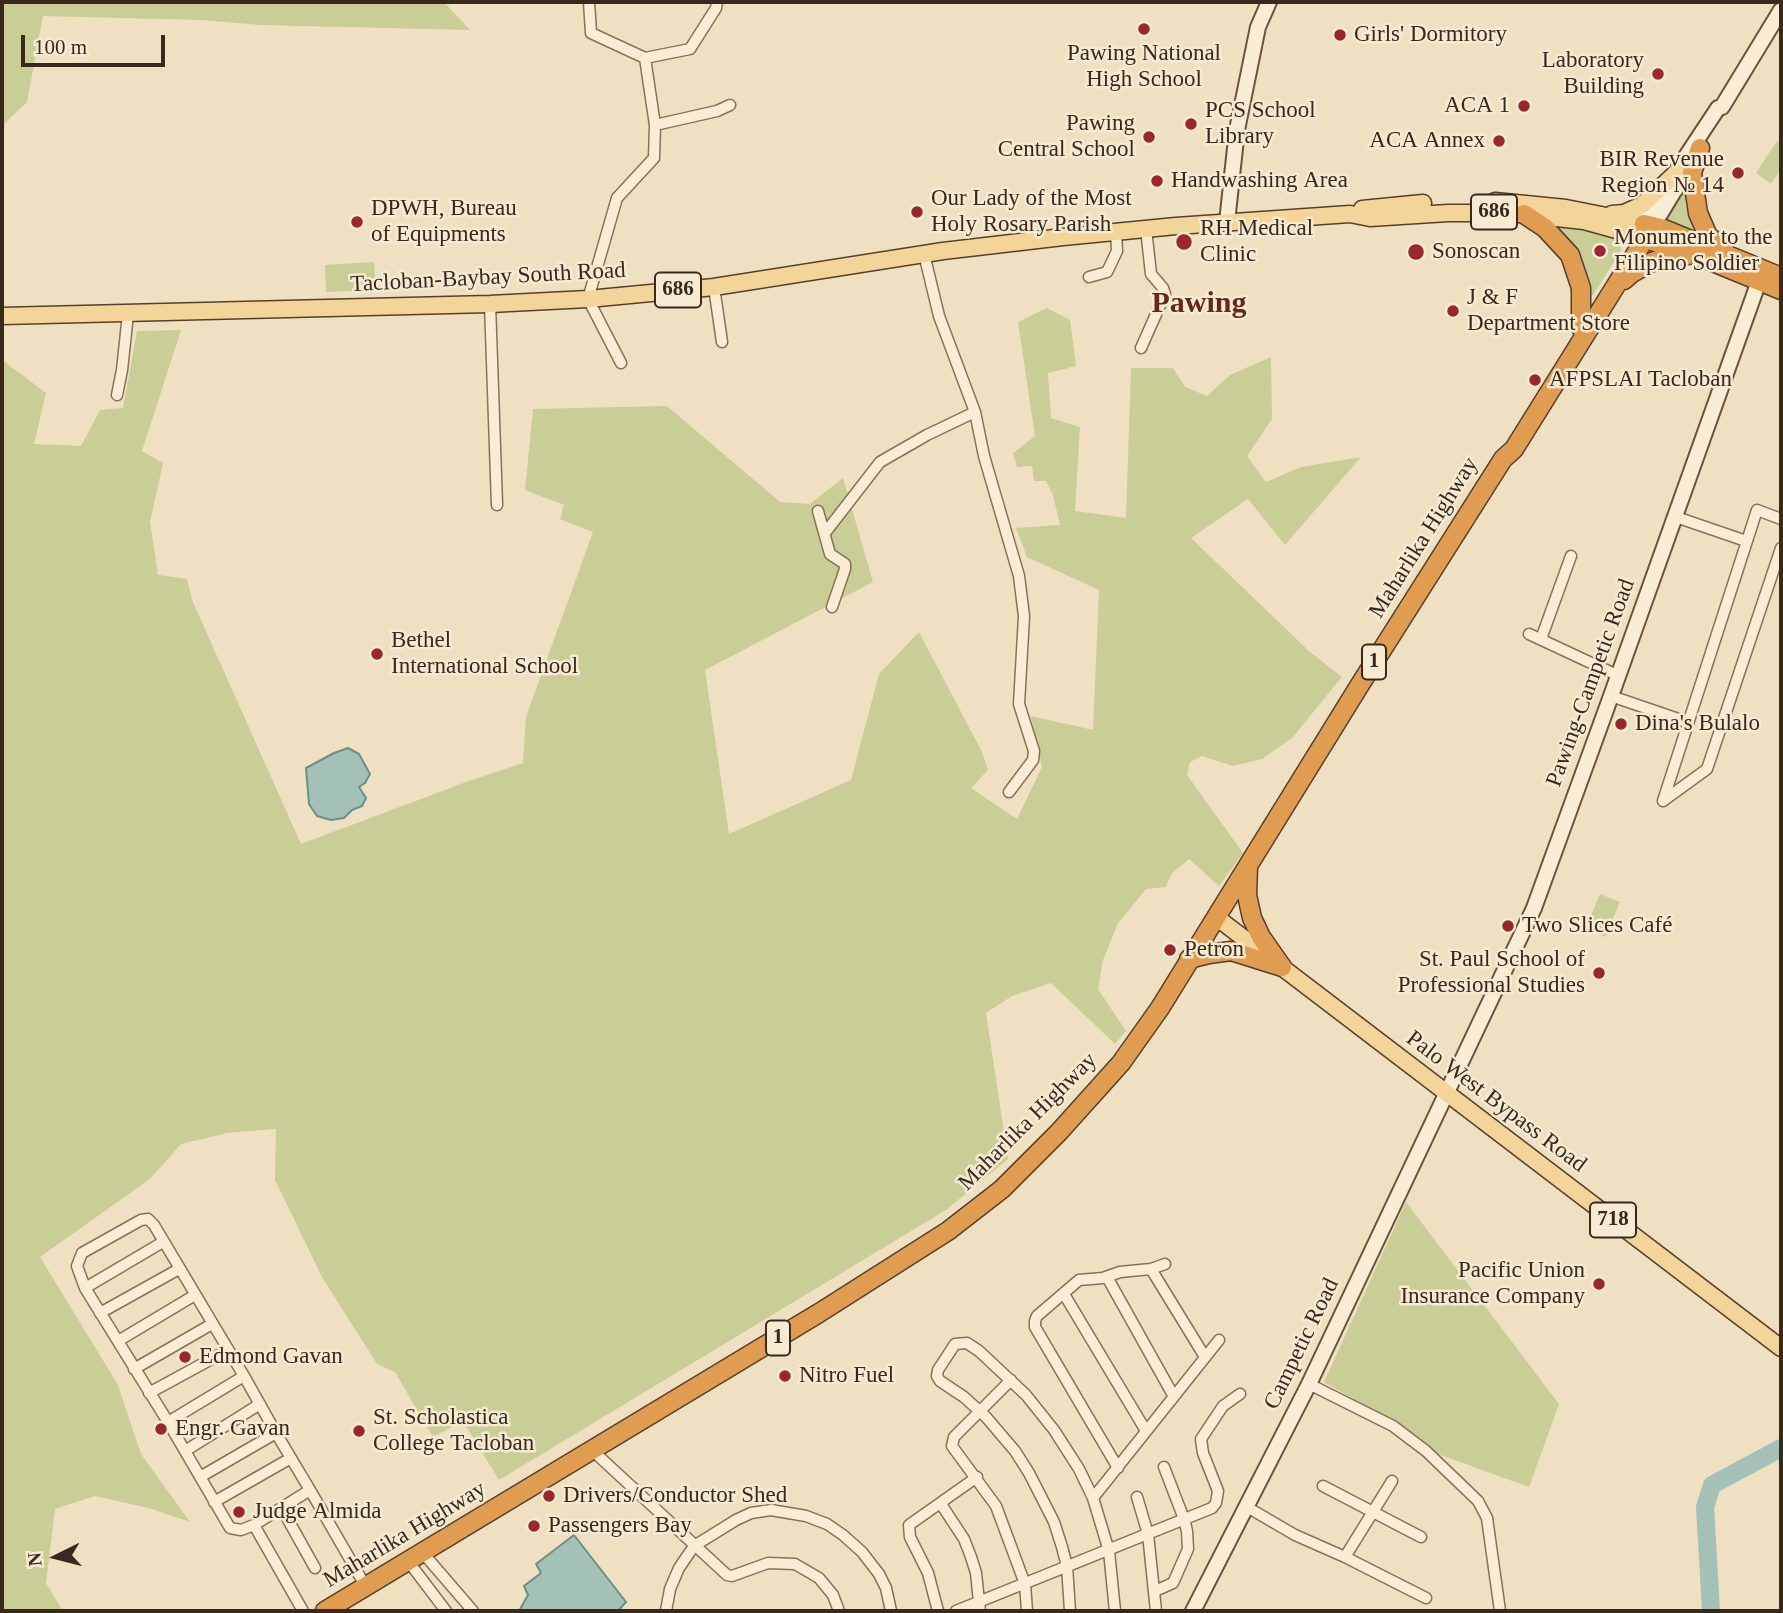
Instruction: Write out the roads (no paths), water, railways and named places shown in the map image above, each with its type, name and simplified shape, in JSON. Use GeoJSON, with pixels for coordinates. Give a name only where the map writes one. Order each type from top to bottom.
{"type":"FeatureCollection","features":[{"type":"Feature","properties":{"kind":"highway"},"geometry":{"type":"LineString","coordinates":[[1700,148],[1692,173],[1698,216],[1708,236],[1732,256]]}},
{"type":"Feature","properties":{"kind":"highway","name":"686"},"geometry":{"type":"LineString","coordinates":[[1524,214],[1545,228],[1570,254],[1581,288],[1581,328]]}},
{"type":"Feature","properties":{"kind":"highway"},"geometry":{"type":"LineString","coordinates":[[1644,231],[1732,256],[1781,277]]}},
{"type":"Feature","properties":{"kind":"highway","name":"1"},"geometry":{"type":"LineString","coordinates":[[1644,231],[1781,290]]}},
{"type":"Feature","properties":{"kind":"highway","name":"Maharlika Highway"},"geometry":{"type":"LineString","coordinates":[[325,1611],[819,1313],[948,1231],[1002,1189],[1059,1132],[1121,1063],[1160,1008],[1503,460],[1514,449],[1612,292],[1644,231]]}},
{"type":"Feature","properties":{"kind":"highway","name":"Maharlika Highway"},"geometry":{"type":"LineString","coordinates":[[1503,460],[1507,445],[1644,231]]}},
{"type":"Feature","properties":{"kind":"highway","name":"1"},"geometry":{"type":"LineString","coordinates":[[1612,292],[1632,273],[1652,262],[1687,255],[1703,258]]}},
{"type":"Feature","properties":{"kind":"highway"},"geometry":{"type":"LineString","coordinates":[[1248,865],[1247,895],[1252,918],[1261,937],[1282,967]]}},
{"type":"Feature","properties":{"kind":"highway"},"geometry":{"type":"LineString","coordinates":[[1189,960],[1231,951],[1282,967]]}},
{"type":"Feature","properties":{"kind":"main road","name":"686"},"geometry":{"type":"LineString","coordinates":[[1603,215],[1624,213],[1642,205],[1677,172]]}},
{"type":"Feature","properties":{"kind":"main road","name":"Tacloban-Baybay South Road"},"geometry":{"type":"LineString","coordinates":[[1350,215],[1366,208],[1486,201],[1532,203],[1603,215]]}},
{"type":"Feature","properties":{"kind":"main road","name":"Tacloban-Baybay South Road"},"geometry":{"type":"LineString","coordinates":[[2,316],[489,304],[588,299],[714,287],[924,254],[1116,232],[1350,215],[1370,218],[1490,212],[1584,221],[1644,231]]}},
{"type":"Feature","properties":{"kind":"main road","name":"686"},"geometry":{"type":"LineString","coordinates":[[1603,215],[1644,231]]}},
{"type":"Feature","properties":{"kind":"main road","name":"Palo West Bypass Road"},"geometry":{"type":"LineString","coordinates":[[1216,917],[1781,1348]]}},
{"type":"Feature","properties":{"kind":"street"},"geometry":{"type":"LineString","coordinates":[[589,2],[591,33],[645,58],[690,49],[716,8],[717,2]]}},
{"type":"Feature","properties":{"kind":"street"},"geometry":{"type":"LineString","coordinates":[[1227,222],[1237,130],[1258,27],[1269,2]]}},
{"type":"Feature","properties":{"kind":"street","name":"686"},"geometry":{"type":"LineString","coordinates":[[1644,231],[1677,172],[1718,108],[1722,107],[1781,10]]}},
{"type":"Feature","properties":{"kind":"street"},"geometry":{"type":"LineString","coordinates":[[621,363],[588,299],[617,198],[654,158],[655,125],[645,58]]}},
{"type":"Feature","properties":{"kind":"street"},"geometry":{"type":"LineString","coordinates":[[655,125],[718,111],[730,105]]}},
{"type":"Feature","properties":{"kind":"street","name":"686"},"geometry":{"type":"LineString","coordinates":[[1644,231],[1723,113],[1722,107]]}},
{"type":"Feature","properties":{"kind":"street"},"geometry":{"type":"LineString","coordinates":[[1141,348],[1164,294],[1163,288],[1151,274],[1146,229]]}},
{"type":"Feature","properties":{"kind":"street"},"geometry":{"type":"LineString","coordinates":[[1089,277],[1107,272],[1117,251],[1116,232]]}},
{"type":"Feature","properties":{"kind":"street"},"geometry":{"type":"LineString","coordinates":[[924,254],[939,316],[975,412],[984,456],[1019,576],[1024,616],[1019,704],[1034,751],[1033,760],[1009,792]]}},
{"type":"Feature","properties":{"kind":"street","name":"Pawing-Campetic Road"},"geometry":{"type":"LineString","coordinates":[[1445,1092],[1534,908],[1759,281]]}},
{"type":"Feature","properties":{"kind":"street"},"geometry":{"type":"LineString","coordinates":[[714,287],[722,342]]}},
{"type":"Feature","properties":{"kind":"street"},"geometry":{"type":"LineString","coordinates":[[489,304],[497,505]]}},
{"type":"Feature","properties":{"kind":"street"},"geometry":{"type":"LineString","coordinates":[[117,395],[128,314]]}},
{"type":"Feature","properties":{"kind":"street"},"geometry":{"type":"LineString","coordinates":[[825,533],[880,462],[975,412]]}},
{"type":"Feature","properties":{"kind":"street"},"geometry":{"type":"LineString","coordinates":[[1781,519],[1757,510],[1663,801],[1707,769],[1781,548]]}},
{"type":"Feature","properties":{"kind":"street"},"geometry":{"type":"LineString","coordinates":[[818,511],[830,554],[845,564],[832,607]]}},
{"type":"Feature","properties":{"kind":"street"},"geometry":{"type":"LineString","coordinates":[[1676,517],[1746,541]]}},
{"type":"Feature","properties":{"kind":"street"},"geometry":{"type":"LineString","coordinates":[[1541,639],[1571,555]]}},
{"type":"Feature","properties":{"kind":"street"},"geometry":{"type":"LineString","coordinates":[[1530,634],[1619,676]]}},
{"type":"Feature","properties":{"kind":"street"},"geometry":{"type":"LineString","coordinates":[[1611,696],[1687,722]]}},
{"type":"Feature","properties":{"kind":"street","name":"Campetic Road"},"geometry":{"type":"LineString","coordinates":[[1192,1611],[1309,1384],[1445,1092]]}},
{"type":"Feature","properties":{"kind":"street"},"geometry":{"type":"LineString","coordinates":[[310,1490],[254,1525],[241,1530],[230,1528],[85,1288],[77,1266],[82,1253],[145,1219],[154,1225],[244,1376],[276,1433],[310,1490],[366,1587]]}},
{"type":"Feature","properties":{"kind":"street"},"geometry":{"type":"LineString","coordinates":[[85,1288],[163,1242]]}},
{"type":"Feature","properties":{"kind":"street"},"geometry":{"type":"LineString","coordinates":[[1118,1468],[1035,1327],[1037,1316],[1079,1280],[1151,1269],[1165,1264]]}},
{"type":"Feature","properties":{"kind":"street"},"geometry":{"type":"LineString","coordinates":[[100,1313],[179,1269]]}},
{"type":"Feature","properties":{"kind":"street"},"geometry":{"type":"LineString","coordinates":[[1151,1269],[1205,1357]]}},
{"type":"Feature","properties":{"kind":"street"},"geometry":{"type":"LineString","coordinates":[[1107,1277],[1173,1395]]}},
{"type":"Feature","properties":{"kind":"street"},"geometry":{"type":"LineString","coordinates":[[1064,1294],[1146,1431]]}},
{"type":"Feature","properties":{"kind":"street"},"geometry":{"type":"LineString","coordinates":[[118,1341],[195,1295]]}},
{"type":"Feature","properties":{"kind":"street"},"geometry":{"type":"LineString","coordinates":[[134,1369],[212,1324]]}},
{"type":"Feature","properties":{"kind":"street"},"geometry":{"type":"LineString","coordinates":[[1093,1498],[1219,1340]]}},
{"type":"Feature","properties":{"kind":"street"},"geometry":{"type":"LineString","coordinates":[[1070,1611],[1067,1566],[1054,1522],[1029,1473],[1015,1451],[980,1411],[937,1376],[938,1370],[955,1345],[967,1343],[979,1351],[1012,1380],[1054,1430],[1093,1498],[1109,1551],[1115,1611]]}},
{"type":"Feature","properties":{"kind":"street"},"geometry":{"type":"LineString","coordinates":[[149,1393],[228,1350]]}},
{"type":"Feature","properties":{"kind":"street"},"geometry":{"type":"LineString","coordinates":[[168,1422],[244,1376]]}},
{"type":"Feature","properties":{"kind":"street"},"geometry":{"type":"LineString","coordinates":[[1012,1380],[954,1437],[952,1446],[996,1506],[1025,1584],[1027,1611]]}},
{"type":"Feature","properties":{"kind":"street"},"geometry":{"type":"LineString","coordinates":[[1309,1384],[1393,1426],[1426,1451],[1478,1501],[1487,1518],[1500,1611]]}},
{"type":"Feature","properties":{"kind":"street"},"geometry":{"type":"LineString","coordinates":[[956,1611],[980,1606],[1067,1566],[1212,1508],[1216,1503],[1217,1491],[1201,1439],[1223,1406],[1240,1394]]}},
{"type":"Feature","properties":{"kind":"street"},"geometry":{"type":"LineString","coordinates":[[184,1451],[260,1404]]}},
{"type":"Feature","properties":{"kind":"street"},"geometry":{"type":"LineString","coordinates":[[200,1478],[276,1433]]}},
{"type":"Feature","properties":{"kind":"street"},"geometry":{"type":"LineString","coordinates":[[592,1450],[729,1576],[768,1563],[786,1563],[804,1568],[826,1585],[839,1611]]}},
{"type":"Feature","properties":{"kind":"street"},"geometry":{"type":"LineString","coordinates":[[214,1502],[291,1458]]}},
{"type":"Feature","properties":{"kind":"street"},"geometry":{"type":"LineString","coordinates":[[1155,1591],[1167,1587],[1177,1576],[1188,1549],[1184,1519],[1164,1467]]}},
{"type":"Feature","properties":{"kind":"street"},"geometry":{"type":"LineString","coordinates":[[938,1611],[928,1573],[908,1531],[909,1525],[977,1477]]}},
{"type":"Feature","properties":{"kind":"street"},"geometry":{"type":"LineString","coordinates":[[1345,1557],[1392,1481]]}},
{"type":"Feature","properties":{"kind":"street"},"geometry":{"type":"LineString","coordinates":[[1323,1486],[1421,1537]]}},
{"type":"Feature","properties":{"kind":"street"},"geometry":{"type":"LineString","coordinates":[[1138,1497],[1148,1534],[1156,1611]]}},
{"type":"Feature","properties":{"kind":"street"},"geometry":{"type":"LineString","coordinates":[[941,1504],[967,1548],[976,1573],[980,1606]]}},
{"type":"Feature","properties":{"kind":"street"},"geometry":{"type":"LineString","coordinates":[[1247,1507],[1295,1535],[1426,1598]]}},
{"type":"Feature","properties":{"kind":"street"},"geometry":{"type":"LineString","coordinates":[[282,1509],[315,1568]]}},
{"type":"Feature","properties":{"kind":"street"},"geometry":{"type":"LineString","coordinates":[[666,1611],[670,1589],[679,1568],[694,1546],[717,1530],[751,1513],[783,1510],[827,1524],[862,1552],[883,1581],[891,1611]]}},
{"type":"Feature","properties":{"kind":"street"},"geometry":{"type":"LineString","coordinates":[[254,1525],[303,1611]]}},
{"type":"Feature","properties":{"kind":"street"},"geometry":{"type":"LineString","coordinates":[[416,1557],[446,1611]]}},
{"type":"Feature","properties":{"kind":"street"},"geometry":{"type":"LineString","coordinates":[[416,1557],[474,1611]]}},
{"type":"Feature","properties":{"kind":"water"},"geometry":{"type":"Polygon","coordinates":[[[348,748],[359,754],[370,774],[359,787],[366,798],[362,806],[352,810],[344,818],[331,820],[317,816],[309,804],[306,768],[348,748]]]}},
{"type":"Feature","properties":{"kind":"water"},"geometry":{"type":"Polygon","coordinates":[[[574,1535],[626,1602],[618,1611],[519,1611],[528,1595],[524,1586],[541,1573],[536,1564],[574,1535]]]}},
{"type":"Feature","properties":{"kind":"waterway"},"geometry":{"type":"LineString","coordinates":[[1711,1611],[1705,1507],[1712,1485],[1781,1448]]}},
{"type":"Feature","properties":{"kind":"place","name":"Pawing National High School"},"geometry":{"type":"Point","coordinates":[1144,29]}},
{"type":"Feature","properties":{"kind":"place","name":"Girls' Dormitory"},"geometry":{"type":"Point","coordinates":[1340,35]}},
{"type":"Feature","properties":{"kind":"place","name":"Laboratory Building"},"geometry":{"type":"Point","coordinates":[1658,74]}},
{"type":"Feature","properties":{"kind":"place","name":"ACA 1"},"geometry":{"type":"Point","coordinates":[1524,106]}},
{"type":"Feature","properties":{"kind":"place","name":"PCS School Library"},"geometry":{"type":"Point","coordinates":[1191,124]}},
{"type":"Feature","properties":{"kind":"place","name":"Pawing Central School"},"geometry":{"type":"Point","coordinates":[1149,137]}},
{"type":"Feature","properties":{"kind":"place","name":"ACA Annex"},"geometry":{"type":"Point","coordinates":[1499,141]}},
{"type":"Feature","properties":{"kind":"place","name":"BIR Revenue Region № 14"},"geometry":{"type":"Point","coordinates":[1738,173]}},
{"type":"Feature","properties":{"kind":"place","name":"Handwashing Area"},"geometry":{"type":"Point","coordinates":[1157,181]}},
{"type":"Feature","properties":{"kind":"place","name":"Our Lady of the Most Holy Rosary Parish"},"geometry":{"type":"Point","coordinates":[917,212]}},
{"type":"Feature","properties":{"kind":"place","name":"DPWH, Bureau of Equipments"},"geometry":{"type":"Point","coordinates":[357,222]}},
{"type":"Feature","properties":{"kind":"place","name":"RH Medical Clinic"},"geometry":{"type":"Point","coordinates":[1184,242]}},
{"type":"Feature","properties":{"kind":"place","name":"Monument to the Filipino Soldier"},"geometry":{"type":"Point","coordinates":[1600,251]}},
{"type":"Feature","properties":{"kind":"place","name":"Sonoscan"},"geometry":{"type":"Point","coordinates":[1416,252]}},
{"type":"Feature","properties":{"kind":"place","name":"J & F Department Store"},"geometry":{"type":"Point","coordinates":[1453,311]}},
{"type":"Feature","properties":{"kind":"place","name":"AFPSLAI Tacloban"},"geometry":{"type":"Point","coordinates":[1535,380]}},
{"type":"Feature","properties":{"kind":"place","name":"Bethel International School"},"geometry":{"type":"Point","coordinates":[377,654]}},
{"type":"Feature","properties":{"kind":"place","name":"Dina's Bulalo"},"geometry":{"type":"Point","coordinates":[1621,724]}},
{"type":"Feature","properties":{"kind":"place","name":"Two Slices Café"},"geometry":{"type":"Point","coordinates":[1508,926]}},
{"type":"Feature","properties":{"kind":"place","name":"Petron"},"geometry":{"type":"Point","coordinates":[1170,950]}},
{"type":"Feature","properties":{"kind":"place","name":"St. Paul School of Professional Studies"},"geometry":{"type":"Point","coordinates":[1599,973]}},
{"type":"Feature","properties":{"kind":"place","name":"Pacific Union Insurance Company"},"geometry":{"type":"Point","coordinates":[1599,1284]}},
{"type":"Feature","properties":{"kind":"place","name":"Edmond Gavan"},"geometry":{"type":"Point","coordinates":[185,1357]}},
{"type":"Feature","properties":{"kind":"place","name":"Nitro Fuel"},"geometry":{"type":"Point","coordinates":[785,1376]}},
{"type":"Feature","properties":{"kind":"place","name":"Engr. Gavan"},"geometry":{"type":"Point","coordinates":[161,1429]}},
{"type":"Feature","properties":{"kind":"place","name":"St. Scholastica College Tacloban"},"geometry":{"type":"Point","coordinates":[359,1431]}},
{"type":"Feature","properties":{"kind":"place","name":"Drivers/Conductor Shed"},"geometry":{"type":"Point","coordinates":[549,1496]}},
{"type":"Feature","properties":{"kind":"place","name":"Judge Almida"},"geometry":{"type":"Point","coordinates":[239,1512]}},
{"type":"Feature","properties":{"kind":"place","name":"Passengers Bay"},"geometry":{"type":"Point","coordinates":[534,1526]}},
{"type":"Feature","properties":{"kind":"district","name":"Pawing"},"geometry":{"type":"Point","coordinates":[1199,304]}}]}
